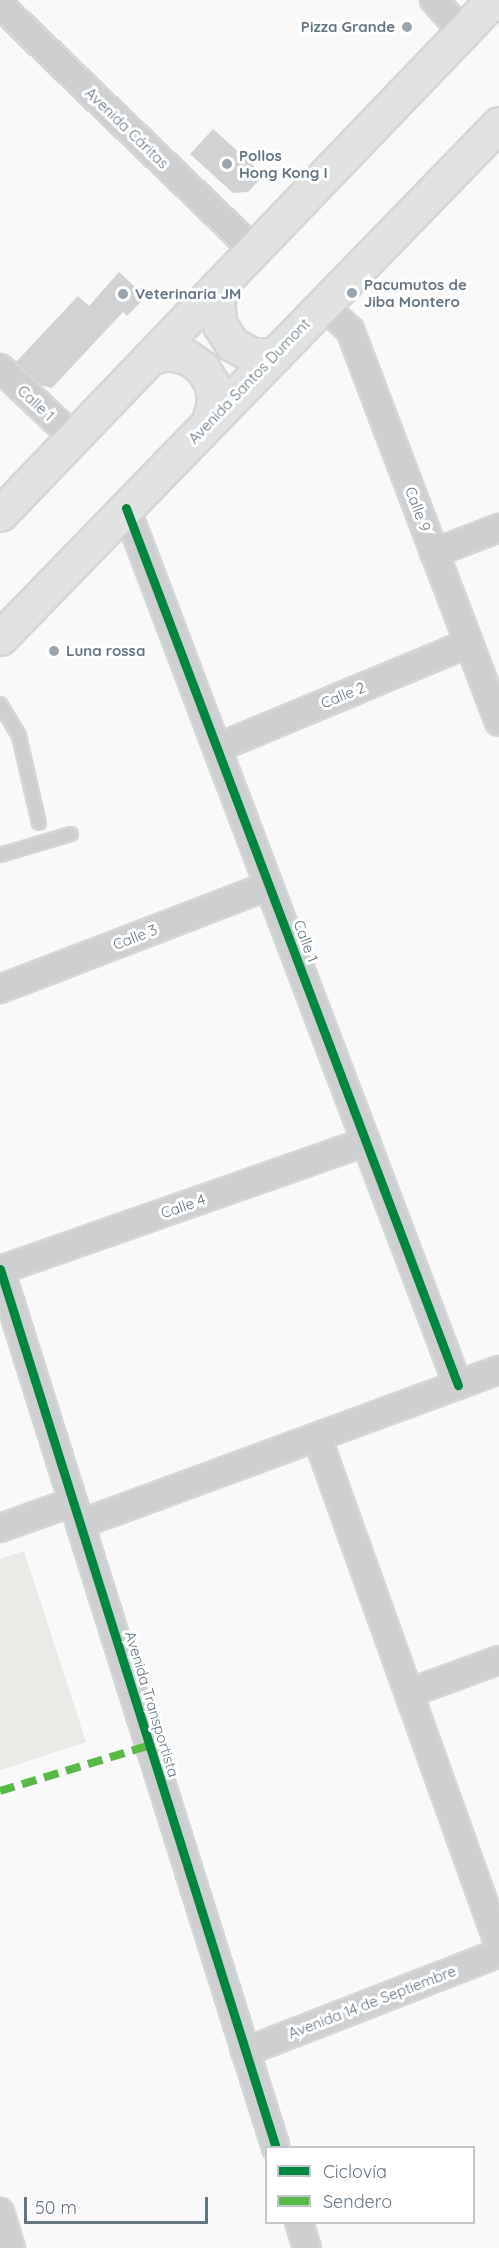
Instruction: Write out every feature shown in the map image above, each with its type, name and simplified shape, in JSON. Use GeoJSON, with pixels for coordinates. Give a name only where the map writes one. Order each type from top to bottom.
{"type":"FeatureCollection","features":[{"type":"Feature","properties":{"kind":"main road"},"geometry":{"type":"LineString","coordinates":[[0,514],[493,0]]}},
{"type":"Feature","properties":{"kind":"main road","name":"Avenida Santos Dumont"},"geometry":{"type":"LineString","coordinates":[[0,638],[499,124]]}},
{"type":"Feature","properties":{"kind":"main road"},"geometry":{"type":"LineString","coordinates":[[225,280],[217,302],[220,325],[232,344],[252,355],[275,355]]}},
{"type":"Feature","properties":{"kind":"main road"},"geometry":{"type":"LineString","coordinates":[[151,357],[169,353],[187,357],[202,368],[212,384],[214,403],[209,421]]}},
{"type":"Feature","properties":{"kind":"street"},"geometry":{"type":"LineString","coordinates":[[434,0],[462,30]]}},
{"type":"Feature","properties":{"kind":"street","name":"Avenida Cáritas"},"geometry":{"type":"LineString","coordinates":[[0,5],[254,250]]}},
{"type":"Feature","properties":{"kind":"street","name":"Calle 9"},"geometry":{"type":"LineString","coordinates":[[323,305],[350,330],[499,722]]}},
{"type":"Feature","properties":{"kind":"street","name":"Calle 1"},"geometry":{"type":"LineString","coordinates":[[0,368],[73,437]]}},
{"type":"Feature","properties":{"kind":"street","name":"Calle 1"},"geometry":{"type":"LineString","coordinates":[[126,508],[458,1385]]}},
{"type":"Feature","properties":{"kind":"street"},"geometry":{"type":"LineString","coordinates":[[434,553],[499,528]]}},
{"type":"Feature","properties":{"kind":"street","name":"Calle 2"},"geometry":{"type":"LineString","coordinates":[[217,748],[469,643]]}},
{"type":"Feature","properties":{"kind":"street","name":"Calle 3"},"geometry":{"type":"LineString","coordinates":[[0,989],[269,886]]}},
{"type":"Feature","properties":{"kind":"street","name":"Calle 4"},"geometry":{"type":"LineString","coordinates":[[0,1269],[366,1142]]}},
{"type":"Feature","properties":{"kind":"street","name":"Avenida Transportista"},"geometry":{"type":"LineString","coordinates":[[0,1269],[275,2146]]}},
{"type":"Feature","properties":{"kind":"street"},"geometry":{"type":"LineString","coordinates":[[0,1528],[77,1513],[317,1437],[499,1370]]}},
{"type":"Feature","properties":{"kind":"street"},"geometry":{"type":"LineString","coordinates":[[317,1437],[499,1945]]}},
{"type":"Feature","properties":{"kind":"street"},"geometry":{"type":"LineString","coordinates":[[409,1693],[499,1660]]}},
{"type":"Feature","properties":{"kind":"street","name":"Avenida 14 de Septiembre"},"geometry":{"type":"LineString","coordinates":[[246,2052],[499,1953]]}},
{"type":"Feature","properties":{"kind":"street"},"geometry":{"type":"LineString","coordinates":[[0,2212],[11,2248]]}},
{"type":"Feature","properties":{"kind":"street"},"geometry":{"type":"LineString","coordinates":[[299,2224],[307,2248]]}},
{"type":"Feature","properties":{"kind":"lane"},"geometry":{"type":"LineString","coordinates":[[0,704],[19,736],[39,823]]}},
{"type":"Feature","properties":{"kind":"lane"},"geometry":{"type":"LineString","coordinates":[[0,855],[71,834]]}},
{"type":"Feature","properties":{"kind":"shaded area"},"geometry":{"type":"Polygon","coordinates":[[[24,1551],[86,1742],[0,1770],[0,1559],[24,1551]]]}},
{"type":"Feature","properties":{"kind":"building","name":"Pollos Hong Kong I"},"geometry":{"type":"Polygon","coordinates":[[[213,129],[264,175],[248,192],[233,193],[190,154],[213,129]]]}},
{"type":"Feature","properties":{"kind":"building"},"geometry":{"type":"Polygon","coordinates":[[[119,272],[146,297],[127,316],[123,312],[52,388],[40,385],[16,362],[78,296],[89,306],[119,272]]]}},
{"type":"Feature","properties":{"kind":"marked path"},"geometry":{"type":"LineString","coordinates":[[0,1791],[150,1745]]}},
{"type":"Feature","properties":{"kind":"cycle path"},"geometry":{"type":"LineString","coordinates":[[126,508],[458,1385]]}},
{"type":"Feature","properties":{"kind":"cycle path"},"geometry":{"type":"LineString","coordinates":[[0,1269],[275,2146]]}},
{"type":"Feature","properties":{"kind":"place","name":"Pizza Grande"},"geometry":{"type":"Point","coordinates":[407,27]}},
{"type":"Feature","properties":{"kind":"place","name":"Pollos Hong Kong I"},"geometry":{"type":"Point","coordinates":[227,164]}},
{"type":"Feature","properties":{"kind":"place","name":"Pacumutos de Jiba Montero"},"geometry":{"type":"Point","coordinates":[352,293]}},
{"type":"Feature","properties":{"kind":"place","name":"Veterinaria JM"},"geometry":{"type":"Point","coordinates":[123,294]}},
{"type":"Feature","properties":{"kind":"place","name":"Luna rossa"},"geometry":{"type":"Point","coordinates":[54,651]}}]}
